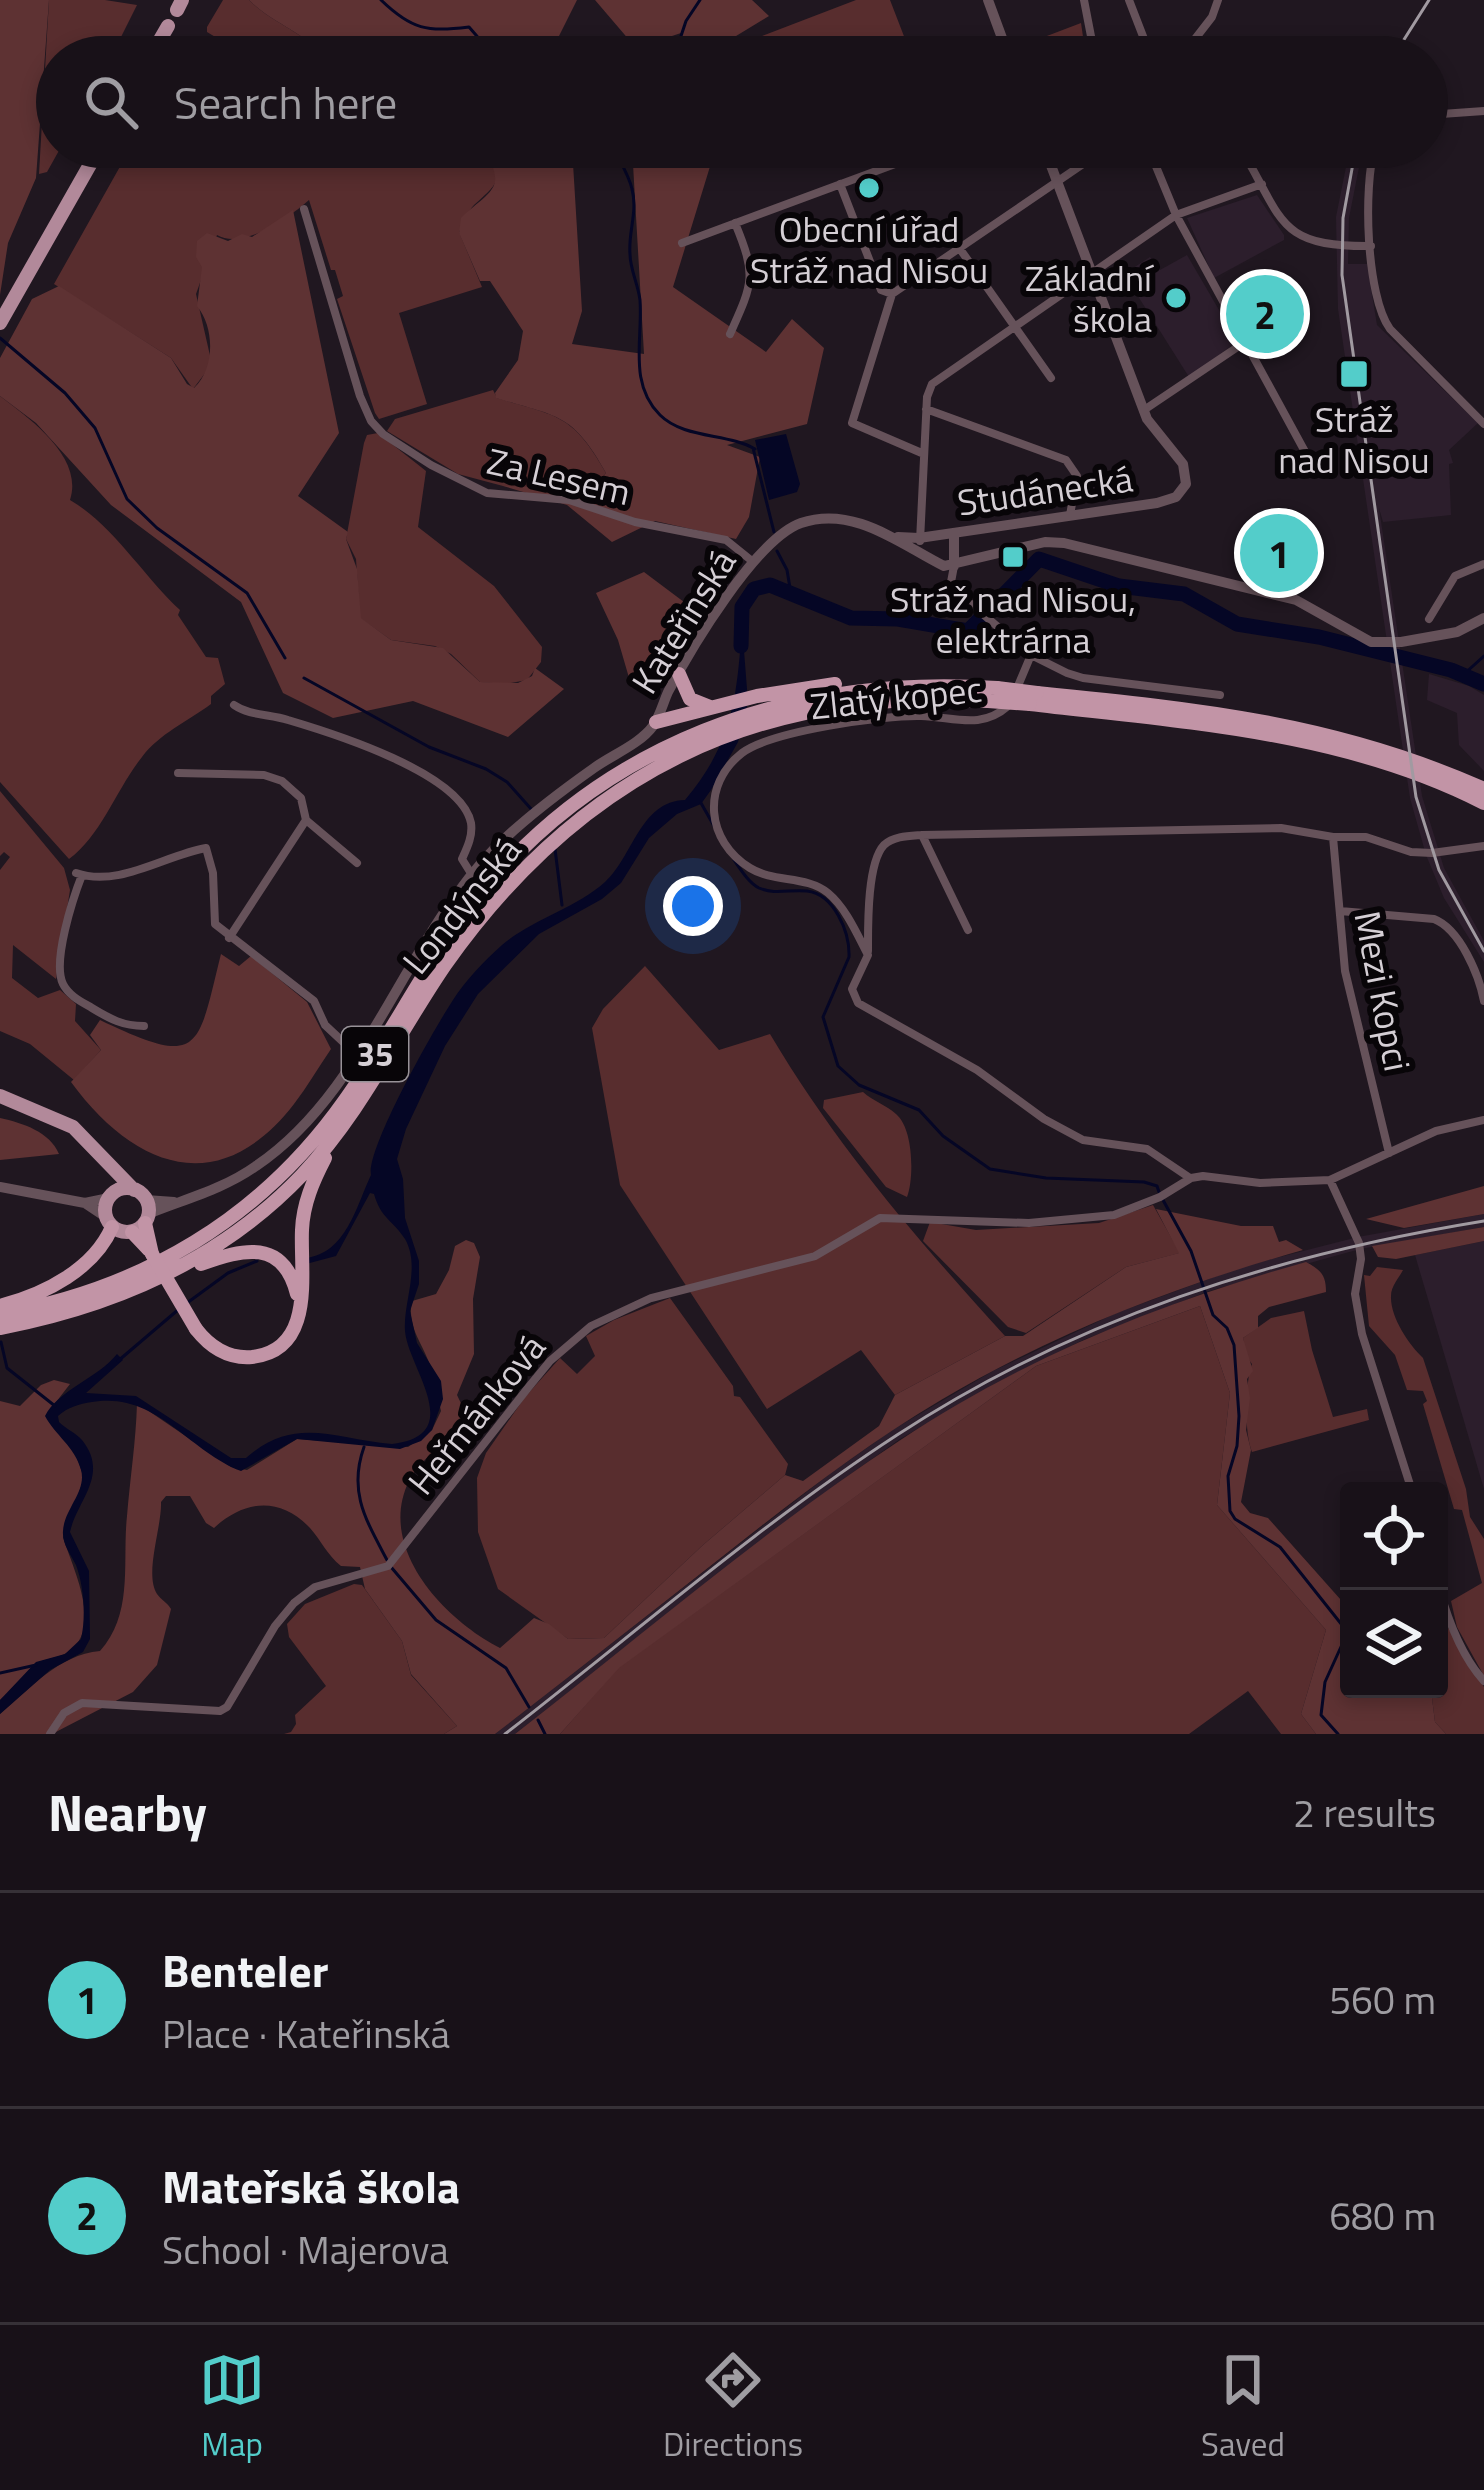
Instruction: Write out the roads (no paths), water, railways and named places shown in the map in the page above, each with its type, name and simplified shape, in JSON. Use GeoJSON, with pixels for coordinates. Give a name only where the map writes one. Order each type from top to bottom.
{"type":"FeatureCollection","features":[{"type":"Feature","properties":{"kind":"highway"},"geometry":{"type":"LineString","coordinates":[[679,674],[690,699],[710,707]]}},
{"type":"Feature","properties":{"kind":"highway","name":"Londýnská"},"geometry":{"type":"LineString","coordinates":[[0,1310],[76,1297],[136,1275],[234,1218],[293,1164],[331,1119],[430,964],[469,909],[511,862],[554,821],[606,783],[755,704],[836,684],[1247,717],[1312,729],[1432,765],[1484,789]]}},
{"type":"Feature","properties":{"kind":"highway","name":"Londýnská"},"geometry":{"type":"LineString","coordinates":[[0,1328],[99,1304],[156,1280],[199,1258],[262,1213],[304,1172],[355,1107],[480,918],[532,858],[611,795],[701,746],[749,728],[854,704],[993,695]]}},
{"type":"Feature","properties":{"kind":"highway","name":"Londýnská"},"geometry":{"type":"LineString","coordinates":[[1033,699],[1339,748],[1424,776],[1484,803]]}},
{"type":"Feature","properties":{"kind":"highway"},"geometry":{"type":"LineString","coordinates":[[656,722],[710,707],[755,704]]}},
{"type":"Feature","properties":{"kind":"highway"},"geometry":{"type":"LineString","coordinates":[[141,1212],[152,1254],[196,1329],[216,1348],[246,1357],[272,1350],[290,1335],[299,1318],[305,1207],[311,1184],[355,1107]]}},
{"type":"Feature","properties":{"kind":"highway"},"geometry":{"type":"LineString","coordinates":[[0,1310],[69,1275],[95,1254],[109,1222]]}},
{"type":"Feature","properties":{"kind":"highway"},"geometry":{"type":"LineString","coordinates":[[156,1280],[236,1252],[262,1252],[281,1263],[293,1279],[299,1318]]}},
{"type":"Feature","properties":{"kind":"main road"},"geometry":{"type":"LineString","coordinates":[[162,36],[168,26]]}},
{"type":"Feature","properties":{"kind":"main road"},"geometry":{"type":"LineString","coordinates":[[0,322],[88,168]]}},
{"type":"Feature","properties":{"kind":"main road"},"geometry":{"type":"LineString","coordinates":[[0,1096],[64,1122],[96,1148],[141,1212]]}},
{"type":"Feature","properties":{"kind":"main road"},"geometry":{"type":"LineString","coordinates":[[109,1164],[109,1222],[141,1212]]}},
{"type":"Feature","properties":{"kind":"main road"},"geometry":{"type":"LineString","coordinates":[[110,1196],[141,1212]]}},
{"type":"Feature","properties":{"kind":"street"},"geometry":{"type":"LineString","coordinates":[[988,0],[1002,36]]}},
{"type":"Feature","properties":{"kind":"street"},"geometry":{"type":"LineString","coordinates":[[1084,0],[1091,36]]}},
{"type":"Feature","properties":{"kind":"street"},"geometry":{"type":"LineString","coordinates":[[1130,0],[1143,36]]}},
{"type":"Feature","properties":{"kind":"street"},"geometry":{"type":"LineString","coordinates":[[1198,36],[1218,0]]}},
{"type":"Feature","properties":{"kind":"street"},"geometry":{"type":"LineString","coordinates":[[1448,114],[1484,111]]}},
{"type":"Feature","properties":{"kind":"street"},"geometry":{"type":"LineString","coordinates":[[682,243],[884,168]]}},
{"type":"Feature","properties":{"kind":"street","name":"Studánecká"},"geometry":{"type":"LineString","coordinates":[[895,536],[919,538],[1070,517],[1157,503],[1182,491],[1185,469],[1156,434],[1144,410],[1051,168]]}},
{"type":"Feature","properties":{"kind":"street"},"geometry":{"type":"LineString","coordinates":[[924,454],[852,423],[892,294],[1077,168]]}},
{"type":"Feature","properties":{"kind":"street"},"geometry":{"type":"LineString","coordinates":[[1158,168],[1176,214],[1309,460]]}},
{"type":"Feature","properties":{"kind":"street"},"geometry":{"type":"LineString","coordinates":[[1252,168],[1281,218],[1299,237],[1327,246],[1371,246]]}},
{"type":"Feature","properties":{"kind":"street"},"geometry":{"type":"LineString","coordinates":[[1370,168],[1371,246],[1383,319],[1484,424]]}},
{"type":"Feature","properties":{"kind":"street"},"geometry":{"type":"LineString","coordinates":[[840,184],[881,290],[892,294]]}},
{"type":"Feature","properties":{"kind":"street"},"geometry":{"type":"LineString","coordinates":[[924,554],[919,538],[926,410],[932,384],[1176,214],[1262,184]]}},
{"type":"Feature","properties":{"kind":"street","name":"Za Lesem"},"geometry":{"type":"LineString","coordinates":[[304,209],[360,396],[383,434],[487,493],[569,500],[635,522],[726,540],[752,561]]}},
{"type":"Feature","properties":{"kind":"street"},"geometry":{"type":"LineString","coordinates":[[730,334],[746,298],[753,266],[735,223]]}},
{"type":"Feature","properties":{"kind":"street"},"geometry":{"type":"LineString","coordinates":[[961,249],[1051,378]]}},
{"type":"Feature","properties":{"kind":"street"},"geometry":{"type":"LineString","coordinates":[[1144,410],[1245,341]]}},
{"type":"Feature","properties":{"kind":"street"},"geometry":{"type":"LineString","coordinates":[[926,410],[1066,460],[1078,476],[1070,517]]}},
{"type":"Feature","properties":{"kind":"street","name":"Kateřinská"},"geometry":{"type":"LineString","coordinates":[[656,722],[679,674],[752,561],[776,537],[799,524],[826,518],[895,536],[944,566],[954,566]]}},
{"type":"Feature","properties":{"kind":"street"},"geometry":{"type":"LineString","coordinates":[[954,533],[951,581],[1030,656],[1083,678],[1220,695]]}},
{"type":"Feature","properties":{"kind":"street"},"geometry":{"type":"LineString","coordinates":[[954,566],[1045,542],[1064,543],[1297,600],[1358,636],[1380,643],[1457,632],[1484,618]]}},
{"type":"Feature","properties":{"kind":"street"},"geometry":{"type":"LineString","coordinates":[[1430,619],[1455,576],[1484,564]]}},
{"type":"Feature","properties":{"kind":"street","name":"Zlatý kopec"},"geometry":{"type":"LineString","coordinates":[[868,955],[828,893],[809,883],[780,880],[748,868],[727,844],[711,810],[714,792],[741,754],[761,743],[857,721],[921,716],[969,722],[995,718],[1011,703],[1030,656]]}},
{"type":"Feature","properties":{"kind":"street","name":"Londýnská"},"geometry":{"type":"LineString","coordinates":[[235,705],[244,712],[284,718],[352,741],[430,775],[468,814],[471,831],[462,859],[472,874]]}},
{"type":"Feature","properties":{"kind":"street","name":"Londýnská"},"geometry":{"type":"LineString","coordinates":[[141,1212],[230,1182],[283,1147],[324,1102],[427,935],[472,874],[529,817],[656,722]]}},
{"type":"Feature","properties":{"kind":"street"},"geometry":{"type":"LineString","coordinates":[[178,773],[273,776],[301,798],[306,820],[357,863]]}},
{"type":"Feature","properties":{"kind":"street"},"geometry":{"type":"LineString","coordinates":[[230,938],[306,820]]}},
{"type":"Feature","properties":{"kind":"street"},"geometry":{"type":"LineString","coordinates":[[1484,846],[1432,854],[1366,837],[1281,828],[897,838],[883,846],[875,864],[868,955],[852,989],[858,1003],[977,1070],[1044,1119],[1083,1140],[1147,1149],[1191,1178],[1330,1180],[1436,1131],[1484,1120]]}},
{"type":"Feature","properties":{"kind":"street"},"geometry":{"type":"LineString","coordinates":[[922,836],[968,930]]}},
{"type":"Feature","properties":{"kind":"street","name":"Mezi Kopci"},"geometry":{"type":"LineString","coordinates":[[1333,837],[1345,970],[1389,1153]]}},
{"type":"Feature","properties":{"kind":"street"},"geometry":{"type":"LineString","coordinates":[[144,1026],[109,1018],[63,984],[61,961],[79,874],[92,878],[144,868],[206,848],[211,855],[215,924],[314,1000],[326,1025],[356,1054]]}},
{"type":"Feature","properties":{"kind":"street"},"geometry":{"type":"LineString","coordinates":[[1340,911],[1444,923],[1473,967],[1484,1001]]}},
{"type":"Feature","properties":{"kind":"street","name":"Heřmánková"},"geometry":{"type":"LineString","coordinates":[[50,1734],[64,1713],[82,1703],[220,1711],[227,1707],[275,1625],[294,1603],[315,1587],[388,1566],[526,1389],[591,1326],[651,1298],[815,1256],[880,1218],[1029,1223],[1114,1215],[1160,1197],[1191,1178]]}},
{"type":"Feature","properties":{"kind":"street"},"geometry":{"type":"LineString","coordinates":[[1330,1180],[1359,1243],[1355,1294],[1362,1334],[1409,1482]]}},
{"type":"Feature","properties":{"kind":"street"},"geometry":{"type":"LineString","coordinates":[[0,1187],[85,1203],[110,1196]]}},
{"type":"Feature","properties":{"kind":"street"},"geometry":{"type":"LineString","coordinates":[[85,1203],[109,1222]]}},
{"type":"Feature","properties":{"kind":"street"},"geometry":{"type":"LineString","coordinates":[[1440,1590],[1473,1670],[1484,1681]]}},
{"type":"Feature","properties":{"kind":"water"},"geometry":{"type":"Polygon","coordinates":[[[786,434],[800,484],[797,492],[769,500],[755,440],[786,434]]]}},
{"type":"Feature","properties":{"kind":"water"},"geometry":{"type":"Polygon","coordinates":[[[742,625],[748,702],[738,742],[711,790],[701,804],[677,814],[649,838],[621,883],[539,934],[478,994],[445,1046],[406,1129],[397,1159],[405,1218],[419,1261],[419,1284],[410,1311],[417,1343],[441,1381],[443,1399],[432,1430],[421,1441],[400,1449],[297,1439],[241,1471],[135,1405],[92,1402],[66,1410],[58,1416],[59,1422],[82,1440],[93,1465],[70,1532],[89,1571],[90,1639],[83,1652],[50,1670],[0,1714],[0,1700],[36,1662],[65,1654],[81,1639],[81,1582],[63,1531],[81,1485],[81,1470],[45,1416],[59,1399],[117,1354],[123,1360],[86,1393],[136,1396],[231,1458],[246,1458],[264,1445],[298,1433],[392,1444],[415,1438],[427,1428],[428,1398],[405,1331],[410,1250],[374,1194],[370,1193],[336,1256],[306,1264],[306,1258],[331,1247],[348,1227],[403,1088],[469,978],[514,936],[605,882],[647,820],[670,803],[685,800],[701,779],[730,718],[742,625]]]}},
{"type":"Feature","properties":{"kind":"waterway"},"geometry":{"type":"LineString","coordinates":[[381,0],[421,27],[469,27],[477,36]]}},
{"type":"Feature","properties":{"kind":"waterway"},"geometry":{"type":"LineString","coordinates":[[681,36],[700,0]]}},
{"type":"Feature","properties":{"kind":"waterway"},"geometry":{"type":"LineString","coordinates":[[624,168],[634,197],[630,260],[640,300],[640,375],[650,402],[681,428],[755,449]]}},
{"type":"Feature","properties":{"kind":"waterway"},"geometry":{"type":"LineString","coordinates":[[0,338],[65,393],[95,428],[127,499],[157,528],[247,593],[285,658]]}},
{"type":"Feature","properties":{"kind":"waterway"},"geometry":{"type":"LineString","coordinates":[[753,448],[774,532]]}},
{"type":"Feature","properties":{"kind":"waterway"},"geometry":{"type":"LineString","coordinates":[[777,551],[787,570],[791,594]]}},
{"type":"Feature","properties":{"kind":"waterway"},"geometry":{"type":"LineString","coordinates":[[741,646],[742,607],[754,589],[770,585],[851,618],[898,619],[968,631],[1039,559],[1119,586],[1184,594],[1237,624],[1319,637],[1451,670],[1484,684]]}},
{"type":"Feature","properties":{"kind":"waterway"},"geometry":{"type":"LineString","coordinates":[[1463,675],[1484,656]]}},
{"type":"Feature","properties":{"kind":"waterway"},"geometry":{"type":"LineString","coordinates":[[304,678],[429,747],[486,769],[507,782],[532,810]]}},
{"type":"Feature","properties":{"kind":"waterway"},"geometry":{"type":"LineString","coordinates":[[701,803],[714,826]]}},
{"type":"Feature","properties":{"kind":"waterway"},"geometry":{"type":"LineString","coordinates":[[555,849],[562,905]]}},
{"type":"Feature","properties":{"kind":"waterway"},"geometry":{"type":"LineString","coordinates":[[734,860],[759,888],[817,894],[838,916],[849,957],[823,1017],[838,1066],[859,1085],[919,1110],[943,1136],[990,1169],[1046,1178],[1144,1182],[1157,1186],[1159,1192]]}},
{"type":"Feature","properties":{"kind":"waterway"},"geometry":{"type":"LineString","coordinates":[[1163,1200],[1191,1251],[1213,1315],[1227,1328],[1234,1345],[1239,1416],[1228,1476],[1230,1511],[1280,1547],[1342,1625],[1345,1638],[1325,1682],[1321,1715],[1338,1734]]}},
{"type":"Feature","properties":{"kind":"waterway"},"geometry":{"type":"LineString","coordinates":[[187,1303],[228,1273],[257,1261]]}},
{"type":"Feature","properties":{"kind":"waterway"},"geometry":{"type":"LineString","coordinates":[[118,1361],[179,1309]]}},
{"type":"Feature","properties":{"kind":"waterway"},"geometry":{"type":"LineString","coordinates":[[1,1342],[7,1368],[55,1406]]}},
{"type":"Feature","properties":{"kind":"waterway"},"geometry":{"type":"LineString","coordinates":[[364,1447],[359,1492],[366,1519],[387,1560]]}},
{"type":"Feature","properties":{"kind":"waterway"},"geometry":{"type":"LineString","coordinates":[[391,1567],[436,1620],[506,1668],[529,1707]]}},
{"type":"Feature","properties":{"kind":"waterway"},"geometry":{"type":"LineString","coordinates":[[0,1673],[36,1665]]}},
{"type":"Feature","properties":{"kind":"waterway"},"geometry":{"type":"LineString","coordinates":[[538,1720],[545,1734]]}},
{"type":"Feature","properties":{"kind":"railway"},"geometry":{"type":"LineString","coordinates":[[1406,36],[1429,0]]}},
{"type":"Feature","properties":{"kind":"railway"},"geometry":{"type":"LineString","coordinates":[[1352,168],[1343,218],[1342,275],[1416,797],[1439,870],[1484,951]]}},
{"type":"Feature","properties":{"kind":"railway"},"geometry":{"type":"LineString","coordinates":[[505,1734],[846,1469],[965,1394],[1035,1357],[1106,1325],[1254,1273],[1329,1252],[1484,1221]]}},
{"type":"Feature","properties":{"kind":"place","name":"Obecní úřad Stráž nad Nisou"},"geometry":{"type":"Point","coordinates":[869,188]}},
{"type":"Feature","properties":{"kind":"place","name":"Základní škola"},"geometry":{"type":"Point","coordinates":[1176,298]}},
{"type":"Feature","properties":{"kind":"place","name":"Mateřská škola"},"geometry":{"type":"Point","coordinates":[1265,314]}},
{"type":"Feature","properties":{"kind":"place","name":"Stráž nad Nisou"},"geometry":{"type":"Point","coordinates":[1354,374]}},
{"type":"Feature","properties":{"kind":"place","name":"Benteler"},"geometry":{"type":"Point","coordinates":[1279,553]}},
{"type":"Feature","properties":{"kind":"place","name":"Stráž nad Nisou, elektrárna"},"geometry":{"type":"Point","coordinates":[1013,557]}}]}
